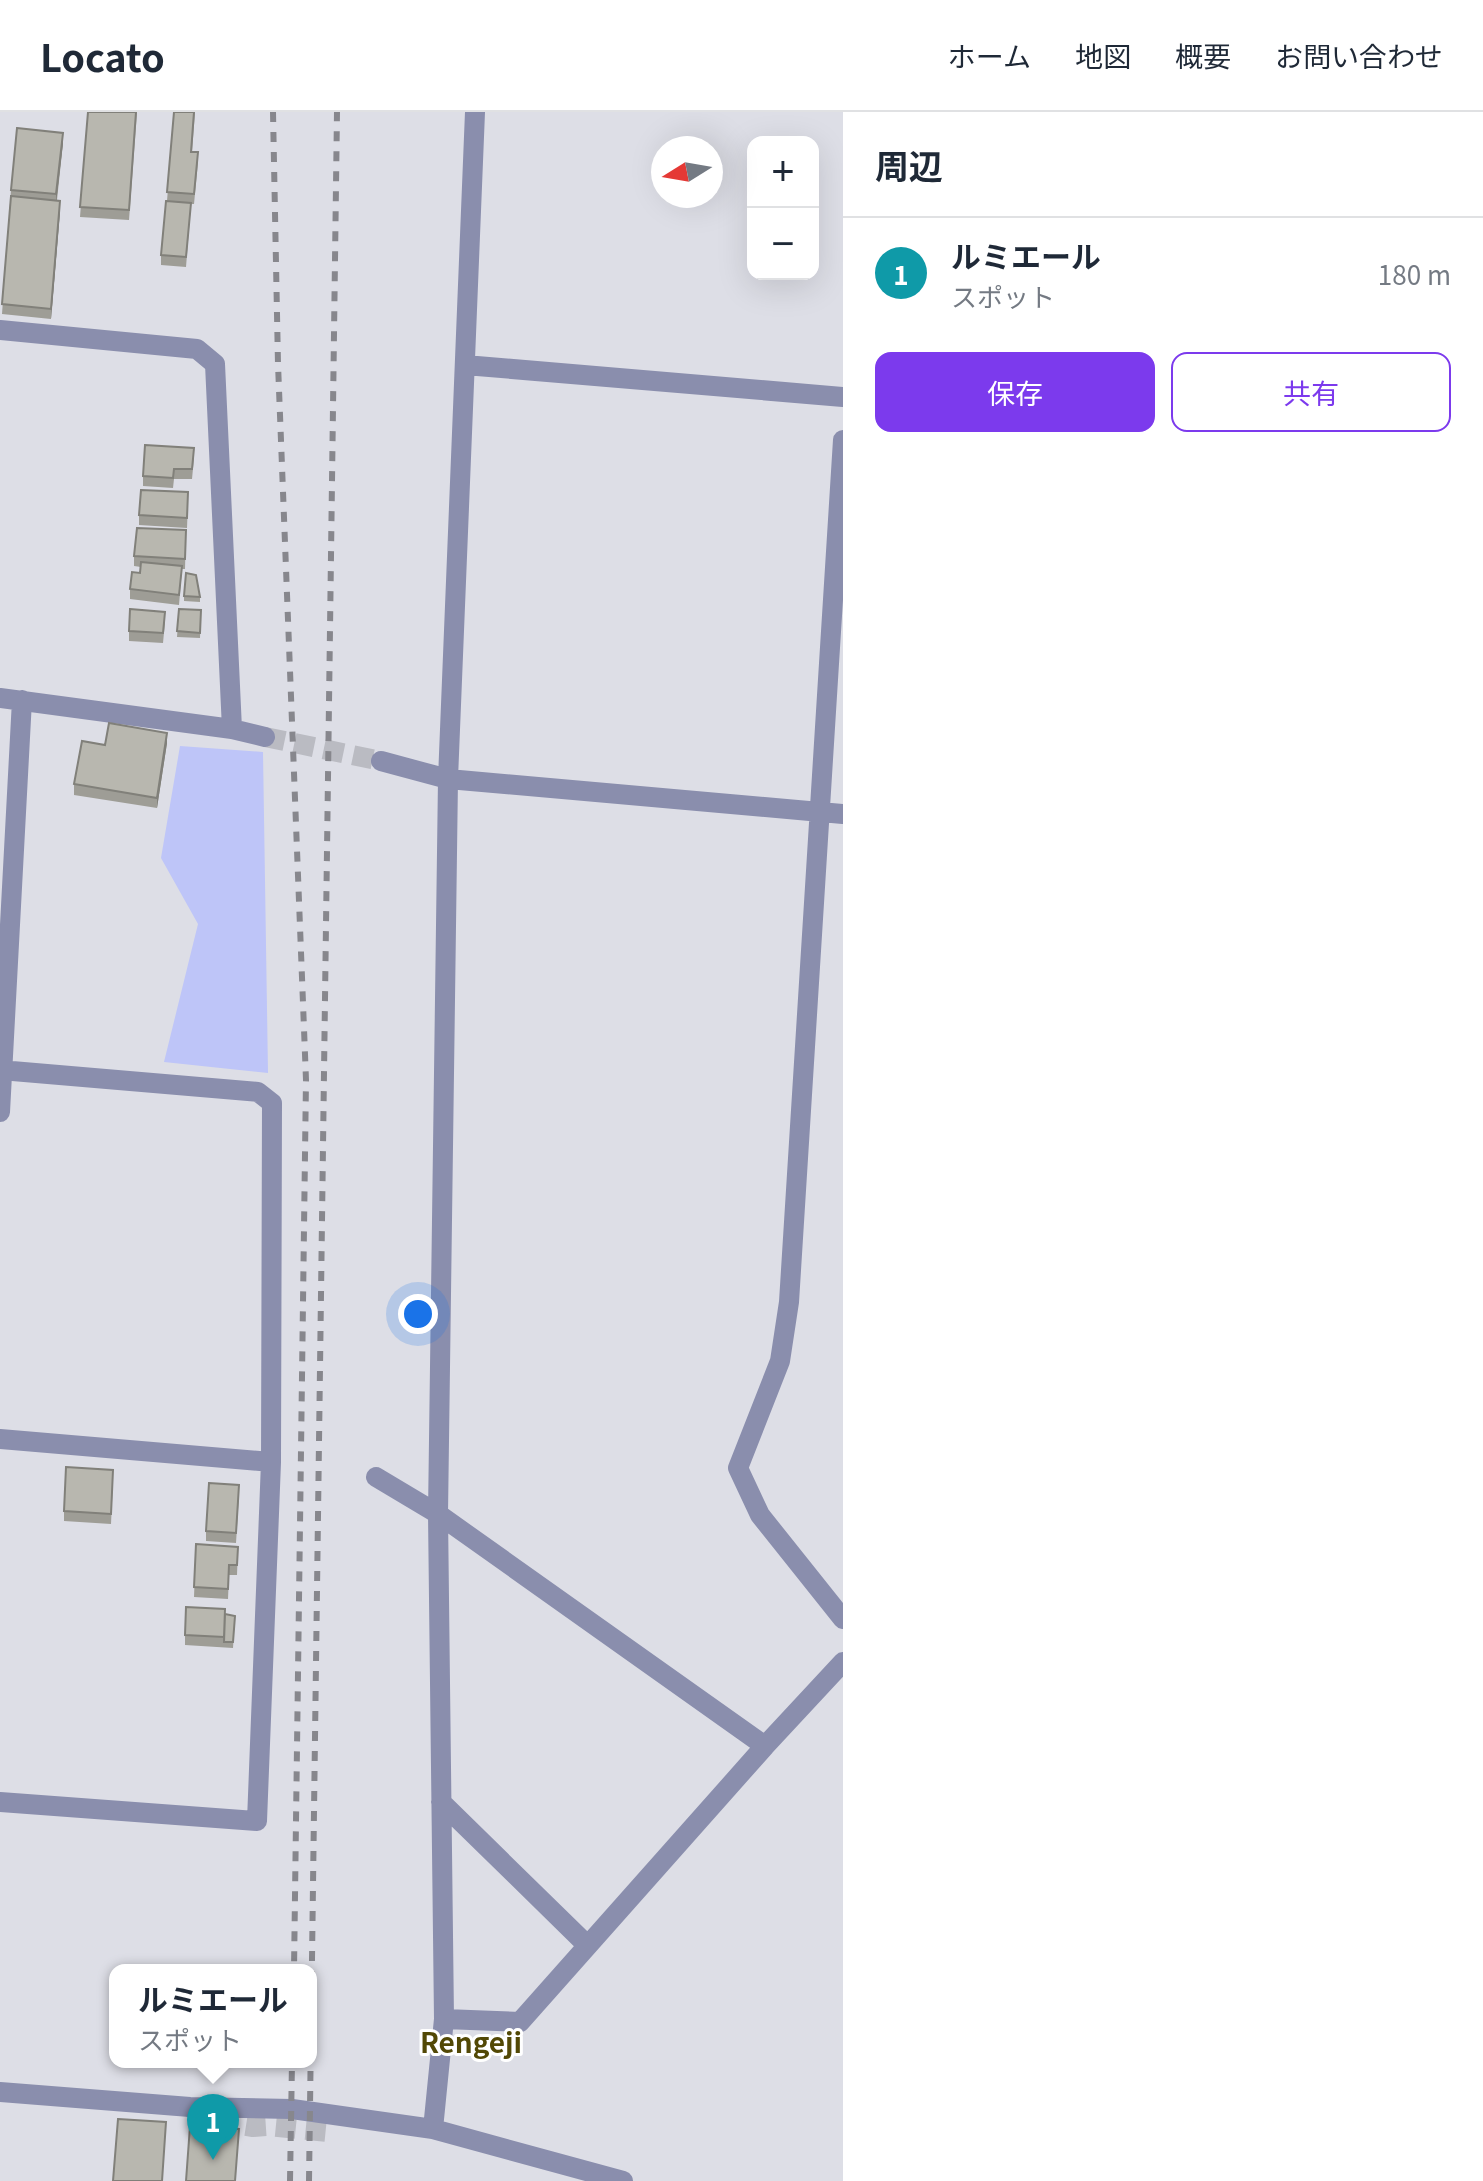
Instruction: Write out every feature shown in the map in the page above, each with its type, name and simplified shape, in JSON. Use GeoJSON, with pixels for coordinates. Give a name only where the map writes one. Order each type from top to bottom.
{"type":"FeatureCollection","features":[{"type":"Feature","properties":{"kind":"street"},"geometry":{"type":"LineString","coordinates":[[433,2129],[444,2019],[438,1514],[448,779],[475,112]]}},
{"type":"Feature","properties":{"kind":"street"},"geometry":{"type":"LineString","coordinates":[[0,330],[197,349],[215,364],[232,729]]}},
{"type":"Feature","properties":{"kind":"street"},"geometry":{"type":"LineString","coordinates":[[465,365],[843,397]]}},
{"type":"Feature","properties":{"kind":"street"},"geometry":{"type":"LineString","coordinates":[[843,440],[789,1302],[780,1361],[738,1468],[760,1515],[843,1619]]}},
{"type":"Feature","properties":{"kind":"street"},"geometry":{"type":"LineString","coordinates":[[0,698],[232,729],[265,737]]}},
{"type":"Feature","properties":{"kind":"street"},"geometry":{"type":"LineString","coordinates":[[0,1112],[22,700]]}},
{"type":"Feature","properties":{"kind":"street"},"geometry":{"type":"LineString","coordinates":[[381,761],[448,779],[843,814]]}},
{"type":"Feature","properties":{"kind":"street"},"geometry":{"type":"LineString","coordinates":[[0,1802],[257,1821],[271,1462],[272,1103],[258,1092],[1,1070]]}},
{"type":"Feature","properties":{"kind":"street"},"geometry":{"type":"LineString","coordinates":[[0,1439],[271,1462]]}},
{"type":"Feature","properties":{"kind":"street"},"geometry":{"type":"LineString","coordinates":[[376,1477],[438,1514],[765,1746]]}},
{"type":"Feature","properties":{"kind":"street"},"geometry":{"type":"LineString","coordinates":[[444,2019],[520,2022],[843,1662]]}},
{"type":"Feature","properties":{"kind":"street"},"geometry":{"type":"LineString","coordinates":[[441,1802],[587,1945]]}},
{"type":"Feature","properties":{"kind":"street"},"geometry":{"type":"LineString","coordinates":[[0,2092],[190,2107],[292,2109],[433,2129],[623,2181]]}},
{"type":"Feature","properties":{"kind":"shaded area"},"geometry":{"type":"Polygon","coordinates":[[[180,746],[263,752],[268,1073],[164,1062],[198,924],[161,858],[180,746]]]}},
{"type":"Feature","properties":{"kind":"building"},"geometry":{"type":"Polygon","coordinates":[[[88,112],[136,112],[129,210],[80,207],[88,112]]]}},
{"type":"Feature","properties":{"kind":"building"},"geometry":{"type":"Polygon","coordinates":[[[174,112],[194,112],[191,152],[198,152],[194,194],[167,192],[174,112]]]}},
{"type":"Feature","properties":{"kind":"building"},"geometry":{"type":"Polygon","coordinates":[[[17,128],[63,133],[56,194],[11,190],[17,128]]]}},
{"type":"Feature","properties":{"kind":"building"},"geometry":{"type":"Polygon","coordinates":[[[11,196],[60,201],[51,309],[2,304],[11,196]]]}},
{"type":"Feature","properties":{"kind":"building"},"geometry":{"type":"Polygon","coordinates":[[[166,201],[191,203],[186,257],[161,255],[166,201]]]}},
{"type":"Feature","properties":{"kind":"building"},"geometry":{"type":"Polygon","coordinates":[[[145,445],[194,448],[192,469],[174,469],[173,478],[143,476],[145,445]]]}},
{"type":"Feature","properties":{"kind":"building"},"geometry":{"type":"Polygon","coordinates":[[[141,490],[188,492],[187,518],[139,515],[141,490]]]}},
{"type":"Feature","properties":{"kind":"building"},"geometry":{"type":"Polygon","coordinates":[[[137,528],[186,530],[185,559],[134,556],[137,528]]]}},
{"type":"Feature","properties":{"kind":"building"},"geometry":{"type":"Polygon","coordinates":[[[141,562],[182,566],[179,595],[130,589],[132,572],[140,573],[141,562]]]}},
{"type":"Feature","properties":{"kind":"building"},"geometry":{"type":"Polygon","coordinates":[[[186,573],[196,575],[200,597],[184,596],[186,573]]]}},
{"type":"Feature","properties":{"kind":"building"},"geometry":{"type":"Polygon","coordinates":[[[130,609],[165,612],[163,633],[129,631],[130,609]]]}},
{"type":"Feature","properties":{"kind":"building"},"geometry":{"type":"Polygon","coordinates":[[[179,609],[201,610],[200,633],[177,631],[179,609]]]}},
{"type":"Feature","properties":{"kind":"building"},"geometry":{"type":"Polygon","coordinates":[[[109,723],[167,733],[157,798],[74,784],[82,741],[105,745],[109,723]]]}},
{"type":"Feature","properties":{"kind":"building"},"geometry":{"type":"Polygon","coordinates":[[[66,1467],[113,1470],[111,1514],[64,1511],[66,1467]]]}},
{"type":"Feature","properties":{"kind":"building"},"geometry":{"type":"Polygon","coordinates":[[[209,1483],[239,1485],[236,1533],[206,1531],[209,1483]]]}},
{"type":"Feature","properties":{"kind":"building"},"geometry":{"type":"Polygon","coordinates":[[[196,1544],[238,1547],[237,1565],[229,1565],[228,1589],[194,1587],[196,1544]]]}},
{"type":"Feature","properties":{"kind":"building"},"geometry":{"type":"Polygon","coordinates":[[[186,1607],[225,1609],[224,1637],[185,1635],[186,1607]]]}},
{"type":"Feature","properties":{"kind":"building"},"geometry":{"type":"Polygon","coordinates":[[[225,1614],[235,1616],[233,1642],[224,1642],[225,1614]]]}},
{"type":"Feature","properties":{"kind":"building"},"geometry":{"type":"Polygon","coordinates":[[[118,2119],[166,2122],[162,2181],[113,2181],[118,2119]]]}},
{"type":"Feature","properties":{"kind":"building"},"geometry":{"type":"Polygon","coordinates":[[[190,2126],[239,2129],[235,2181],[186,2181],[190,2126]]]}},
{"type":"Feature","properties":{"kind":"tunnel"},"geometry":{"type":"LineString","coordinates":[[265,737],[381,761]]}},
{"type":"Feature","properties":{"kind":"tunnel"},"geometry":{"type":"LineString","coordinates":[[190,2107],[215,2121],[328,2132]]}},
{"type":"Feature","properties":{"kind":"railway"},"geometry":{"type":"LineString","coordinates":[[273,112],[278,364],[306,1080],[294,1964]]}},
{"type":"Feature","properties":{"kind":"railway"},"geometry":{"type":"LineString","coordinates":[[312,1964],[337,112]]}},
{"type":"Feature","properties":{"kind":"railway"},"geometry":{"type":"LineString","coordinates":[[290,2181],[292,2068]]}},
{"type":"Feature","properties":{"kind":"railway"},"geometry":{"type":"LineString","coordinates":[[309,2181],[311,2068]]}},
{"type":"Feature","properties":{"kind":"place","name":"ルミエール"},"geometry":{"type":"Point","coordinates":[213,2160]}},
{"type":"Feature","properties":{"kind":"district","name":"Rengeji"},"geometry":{"type":"Point","coordinates":[471,2043]}}]}
